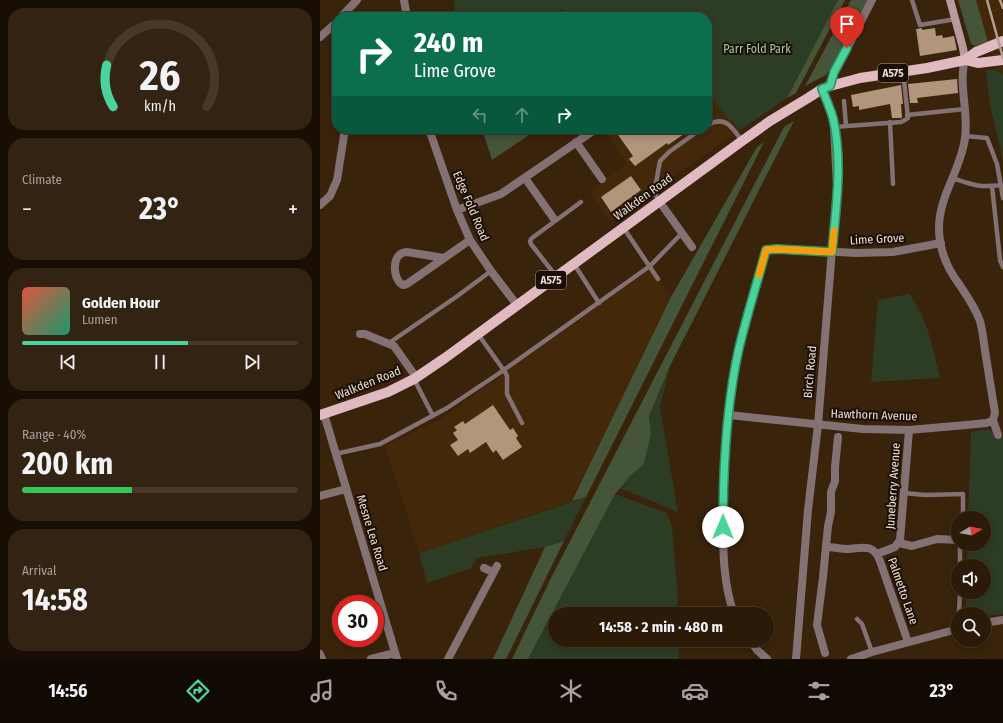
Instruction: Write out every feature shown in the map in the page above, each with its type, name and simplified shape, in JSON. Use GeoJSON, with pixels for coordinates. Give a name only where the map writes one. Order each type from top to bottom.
{"type":"FeatureCollection","features":[{"type":"Feature","properties":{"kind":"main road","name":"A575"},"geometry":{"type":"LineString","coordinates":[[965,60],[976,52],[1003,41]]}},
{"type":"Feature","properties":{"kind":"main road"},"geometry":{"type":"LineString","coordinates":[[1003,41],[1003,52]]}},
{"type":"Feature","properties":{"kind":"main road","name":"Walkden Road"},"geometry":{"type":"LineString","coordinates":[[322,415],[377,396],[415,378],[478,334],[517,304],[770,121],[826,88],[860,78],[940,66],[965,60],[978,63],[1003,60]]}},
{"type":"Feature","properties":{"kind":"street"},"geometry":{"type":"LineString","coordinates":[[346,12],[357,0]]}},
{"type":"Feature","properties":{"kind":"street"},"geometry":{"type":"LineString","coordinates":[[404,0],[406,12]]}},
{"type":"Feature","properties":{"kind":"street"},"geometry":{"type":"LineString","coordinates":[[826,88],[872,0]]}},
{"type":"Feature","properties":{"kind":"street"},"geometry":{"type":"LineString","coordinates":[[950,0],[956,19],[965,60],[962,72],[965,109],[965,136],[959,162],[942,205],[939,227],[945,259],[952,273],[971,301],[980,321],[995,413],[993,420],[998,435]]}},
{"type":"Feature","properties":{"kind":"street"},"geometry":{"type":"LineString","coordinates":[[320,38],[332,27]]}},
{"type":"Feature","properties":{"kind":"street","name":"Birch Road"},"geometry":{"type":"LineString","coordinates":[[796,659],[808,510],[818,425],[837,187],[834,127],[826,88]]}},
{"type":"Feature","properties":{"kind":"street"},"geometry":{"type":"LineString","coordinates":[[320,205],[330,196],[337,180],[344,134]]}},
{"type":"Feature","properties":{"kind":"street","name":"Edge Fold Road"},"geometry":{"type":"LineString","coordinates":[[430,134],[457,210],[470,240],[491,271],[517,304]]}},
{"type":"Feature","properties":{"kind":"street"},"geometry":{"type":"LineString","coordinates":[[457,210],[501,194],[588,134]]}},
{"type":"Feature","properties":{"kind":"street"},"geometry":{"type":"LineString","coordinates":[[576,142],[602,179]]}},
{"type":"Feature","properties":{"kind":"street"},"geometry":{"type":"LineString","coordinates":[[525,178],[554,219]]}},
{"type":"Feature","properties":{"kind":"street"},"geometry":{"type":"LineString","coordinates":[[659,201],[692,246]]}},
{"type":"Feature","properties":{"kind":"street"},"geometry":{"type":"LineString","coordinates":[[444,258],[402,252],[396,258],[395,263],[398,280],[403,285],[407,284],[470,240]]}},
{"type":"Feature","properties":{"kind":"street","name":"Lime Grove"},"geometry":{"type":"LineString","coordinates":[[729,415],[739,348],[766,250],[777,249],[857,253],[893,252],[941,243]]}},
{"type":"Feature","properties":{"kind":"street"},"geometry":{"type":"LineString","coordinates":[[360,334],[365,334],[389,343],[396,348],[415,378]]}},
{"type":"Feature","properties":{"kind":"street","name":"Mesne Lea Road"},"geometry":{"type":"LineString","coordinates":[[322,415],[346,489],[396,656]]}},
{"type":"Feature","properties":{"kind":"street"},"geometry":{"type":"LineString","coordinates":[[729,415],[723,495],[723,558],[727,592],[732,607]]}},
{"type":"Feature","properties":{"kind":"street","name":"Hawthorn Avenue"},"geometry":{"type":"LineString","coordinates":[[729,415],[863,429],[909,430],[966,426],[987,423],[993,420]]}},
{"type":"Feature","properties":{"kind":"street","name":"Juneberry Avenue"},"geometry":{"type":"LineString","coordinates":[[877,554],[895,547],[899,543],[901,537],[909,430]]}},
{"type":"Feature","properties":{"kind":"street"},"geometry":{"type":"LineString","coordinates":[[825,653],[818,643],[817,624],[828,526],[831,512],[831,492],[835,481],[834,449],[838,437]]}},
{"type":"Feature","properties":{"kind":"street"},"geometry":{"type":"LineString","coordinates":[[320,496],[346,489]]}},
{"type":"Feature","properties":{"kind":"street"},"geometry":{"type":"LineString","coordinates":[[899,543],[912,546],[937,539],[951,542]]}},
{"type":"Feature","properties":{"kind":"street","name":"Palmetto Lane"},"geometry":{"type":"LineString","coordinates":[[826,547],[848,549],[860,547],[872,549],[877,554],[908,642]]}},
{"type":"Feature","properties":{"kind":"street"},"geometry":{"type":"LineString","coordinates":[[448,659],[495,569],[484,568]]}},
{"type":"Feature","properties":{"kind":"street"},"geometry":{"type":"LineString","coordinates":[[991,622],[1003,620]]}},
{"type":"Feature","properties":{"kind":"street"},"geometry":{"type":"LineString","coordinates":[[851,659],[951,631]]}},
{"type":"Feature","properties":{"kind":"street"},"geometry":{"type":"LineString","coordinates":[[755,647],[766,659]]}},
{"type":"Feature","properties":{"kind":"street"},"geometry":{"type":"LineString","coordinates":[[320,654],[322,659]]}},
{"type":"Feature","properties":{"kind":"street"},"geometry":{"type":"LineString","coordinates":[[371,659],[396,656]]}},
{"type":"Feature","properties":{"kind":"lane"},"geometry":{"type":"LineString","coordinates":[[912,0],[920,25],[956,19]]}},
{"type":"Feature","properties":{"kind":"lane"},"geometry":{"type":"LineString","coordinates":[[834,127],[890,122],[905,120],[908,118],[903,71]]}},
{"type":"Feature","properties":{"kind":"lane"},"geometry":{"type":"LineString","coordinates":[[844,101],[846,126]]}},
{"type":"Feature","properties":{"kind":"lane"},"geometry":{"type":"LineString","coordinates":[[907,115],[965,109]]}},
{"type":"Feature","properties":{"kind":"lane"},"geometry":{"type":"LineString","coordinates":[[712,123],[717,121],[726,123],[736,132],[742,141]]}},
{"type":"Feature","properties":{"kind":"lane"},"geometry":{"type":"LineString","coordinates":[[890,122],[894,184]]}},
{"type":"Feature","properties":{"kind":"lane"},"geometry":{"type":"LineString","coordinates":[[659,201],[656,194],[656,183],[660,161],[669,152],[694,134]]}},
{"type":"Feature","properties":{"kind":"lane"},"geometry":{"type":"LineString","coordinates":[[965,136],[987,138],[997,164],[1003,198]]}},
{"type":"Feature","properties":{"kind":"lane"},"geometry":{"type":"LineString","coordinates":[[952,178],[976,187],[1001,185]]}},
{"type":"Feature","properties":{"kind":"lane"},"geometry":{"type":"LineString","coordinates":[[992,186],[1000,260],[1003,267]]}},
{"type":"Feature","properties":{"kind":"lane"},"geometry":{"type":"LineString","coordinates":[[556,276],[530,241],[580,202]]}},
{"type":"Feature","properties":{"kind":"lane"},"geometry":{"type":"LineString","coordinates":[[623,227],[658,279]]}},
{"type":"Feature","properties":{"kind":"lane"},"geometry":{"type":"LineString","coordinates":[[335,454],[380,444],[433,416],[599,303],[650,266],[682,233]]}},
{"type":"Feature","properties":{"kind":"lane"},"geometry":{"type":"LineString","coordinates":[[573,264],[599,303]]}},
{"type":"Feature","properties":{"kind":"lane"},"geometry":{"type":"LineString","coordinates":[[389,343],[491,271]]}},
{"type":"Feature","properties":{"kind":"lane"},"geometry":{"type":"LineString","coordinates":[[478,334],[507,376],[507,394],[522,423]]}},
{"type":"Feature","properties":{"kind":"lane"},"geometry":{"type":"LineString","coordinates":[[415,378],[433,416]]}},
{"type":"Feature","properties":{"kind":"lane"},"geometry":{"type":"LineString","coordinates":[[904,493],[925,495],[963,494],[962,511]]}},
{"type":"Feature","properties":{"kind":"lane"},"geometry":{"type":"LineString","coordinates":[[857,620],[862,624],[872,652]]}},
{"type":"Feature","properties":{"kind":"shaded area"},"geometry":{"type":"Polygon","coordinates":[[[976,0],[1003,0],[1003,98],[988,41],[976,0]]]}},
{"type":"Feature","properties":{"kind":"shaded area"},"geometry":{"type":"Polygon","coordinates":[[[712,98],[727,118],[740,130],[610,222],[589,192],[627,164],[607,134],[712,134],[712,98]]]}},
{"type":"Feature","properties":{"kind":"shaded area"},"geometry":{"type":"Polygon","coordinates":[[[649,270],[671,297],[572,501],[419,553],[385,446],[439,420],[649,270]]]}},
{"type":"Feature","properties":{"kind":"green space","name":"Parr Fold Park"},"geometry":{"type":"Polygon","coordinates":[[[454,0],[838,0],[787,98],[740,130],[727,118],[712,98],[712,12],[564,12],[562,9],[557,12],[455,12],[454,0]]]}},
{"type":"Feature","properties":{"kind":"green space"},"geometry":{"type":"Polygon","coordinates":[[[838,0],[845,0],[796,93],[787,98],[838,0]]]}},
{"type":"Feature","properties":{"kind":"green space"},"geometry":{"type":"Polygon","coordinates":[[[851,0],[868,0],[839,56],[826,75],[805,86],[851,0]]]}},
{"type":"Feature","properties":{"kind":"green space"},"geometry":{"type":"Polygon","coordinates":[[[958,0],[976,0],[988,42],[975,46],[971,44],[958,0]]]}},
{"type":"Feature","properties":{"kind":"green space"},"geometry":{"type":"Polygon","coordinates":[[[986,70],[996,70],[1003,75],[1003,160],[990,105],[986,70]]]}},
{"type":"Feature","properties":{"kind":"green space"},"geometry":{"type":"Polygon","coordinates":[[[794,121],[670,366],[649,416],[651,434],[644,464],[630,476],[615,494],[555,607],[548,607],[548,621],[528,659],[512,659],[551,578],[784,127],[794,121]]]}},
{"type":"Feature","properties":{"kind":"green space"},"geometry":{"type":"Polygon","coordinates":[[[484,134],[531,134],[492,160],[484,134]]]}},
{"type":"Feature","properties":{"kind":"green space"},"geometry":{"type":"Polygon","coordinates":[[[764,142],[586,497],[572,501],[671,297],[757,147],[764,142]]]}},
{"type":"Feature","properties":{"kind":"green space"},"geometry":{"type":"Polygon","coordinates":[[[909,294],[916,303],[925,323],[940,378],[871,382],[878,300],[909,294]]]}},
{"type":"Feature","properties":{"kind":"green space"},"geometry":{"type":"Polygon","coordinates":[[[670,366],[660,407],[678,513],[667,507],[619,488],[644,464],[651,434],[649,416],[670,366]]]}},
{"type":"Feature","properties":{"kind":"green space"},"geometry":{"type":"Polygon","coordinates":[[[990,429],[993,431],[996,439],[1003,437],[1003,614],[991,615],[991,607],[965,607],[966,599],[991,599],[991,559],[967,559],[967,551],[991,551],[991,511],[968,511],[971,432],[990,429]]]}},
{"type":"Feature","properties":{"kind":"green space"},"geometry":{"type":"Polygon","coordinates":[[[615,494],[667,513],[672,527],[678,607],[555,607],[615,494]]]}},
{"type":"Feature","properties":{"kind":"green space"},"geometry":{"type":"Polygon","coordinates":[[[586,497],[564,541],[545,547],[477,558],[471,568],[427,583],[419,553],[586,497]]]}},
{"type":"Feature","properties":{"kind":"green space"},"geometry":{"type":"Polygon","coordinates":[[[564,541],[506,659],[493,659],[545,547],[564,541]]]}},
{"type":"Feature","properties":{"kind":"green space"},"geometry":{"type":"Polygon","coordinates":[[[548,621],[548,647],[678,647],[679,659],[528,659],[548,621]]]}},
{"type":"Feature","properties":{"kind":"building"},"geometry":{"type":"Polygon","coordinates":[[[922,28],[922,30],[935,28],[936,36],[942,35],[943,38],[954,36],[957,50],[920,56],[916,29],[922,28]]]}},
{"type":"Feature","properties":{"kind":"building"},"geometry":{"type":"Polygon","coordinates":[[[957,79],[958,93],[917,98],[918,103],[910,103],[908,84],[957,79]]]}},
{"type":"Feature","properties":{"kind":"building"},"geometry":{"type":"Polygon","coordinates":[[[901,85],[903,104],[901,104],[901,118],[892,118],[890,104],[859,110],[859,106],[853,107],[851,95],[901,85]]]}},
{"type":"Feature","properties":{"kind":"building"},"geometry":{"type":"Polygon","coordinates":[[[617,134],[684,134],[668,145],[667,143],[635,166],[629,159],[633,156],[617,134]]]}},
{"type":"Feature","properties":{"kind":"building"},"geometry":{"type":"Polygon","coordinates":[[[631,176],[641,190],[611,212],[601,197],[631,176]]]}},
{"type":"Feature","properties":{"kind":"building"},"geometry":{"type":"Polygon","coordinates":[[[493,405],[510,430],[513,428],[518,436],[516,438],[522,447],[503,460],[496,450],[493,453],[486,442],[470,453],[468,449],[458,456],[450,445],[458,440],[453,433],[457,430],[454,427],[463,421],[465,424],[493,405]]]}},
{"type":"Feature","properties":{"kind":"railway"},"geometry":{"type":"LineString","coordinates":[[987,0],[1003,58]]}},
{"type":"Feature","properties":{"kind":"railway"},"geometry":{"type":"LineString","coordinates":[[1000,0],[1003,8]]}},
{"type":"Feature","properties":{"kind":"slow traffic"},"geometry":{"type":"LineString","coordinates":[[759,275],[766,250],[777,249],[832,252],[834,231]]}},
{"type":"Feature","properties":{"kind":"route"},"geometry":{"type":"LineString","coordinates":[[723,527],[724,469],[729,415],[736,365],[739,348],[766,250],[777,249],[832,252],[837,187],[836,141],[832,116],[822,89],[830,86],[834,72],[847,48]]}}]}
